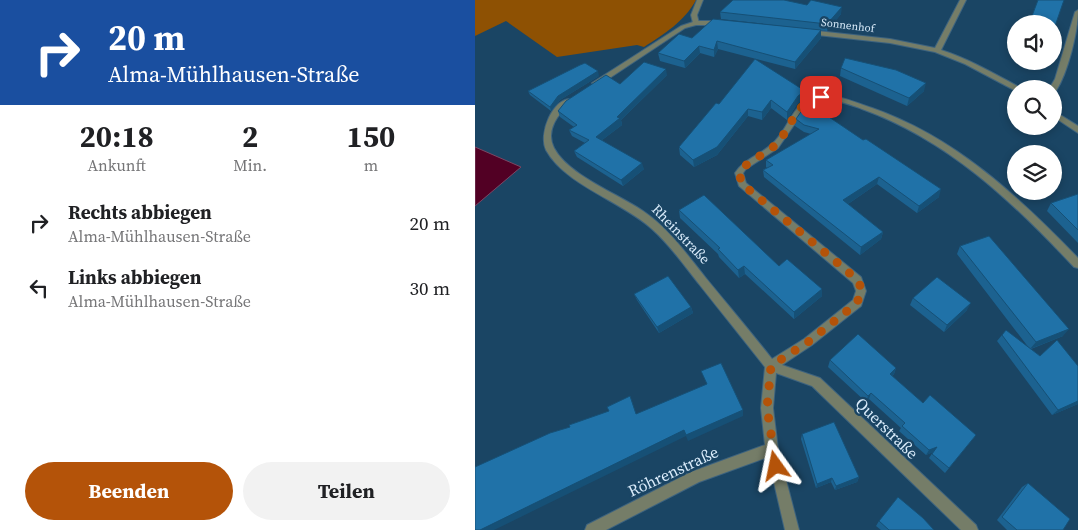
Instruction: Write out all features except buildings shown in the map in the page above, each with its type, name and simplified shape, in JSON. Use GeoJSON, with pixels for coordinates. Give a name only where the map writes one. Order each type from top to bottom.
{"type":"FeatureCollection","features":[{"type":"Feature","properties":{"kind":"street"},"geometry":{"type":"LineString","coordinates":[[696,23],[694,15],[700,0]]}},
{"type":"Feature","properties":{"kind":"street"},"geometry":{"type":"LineString","coordinates":[[937,51],[963,0]]}},
{"type":"Feature","properties":{"kind":"street"},"geometry":{"type":"LineString","coordinates":[[1058,80],[1078,12]]}},
{"type":"Feature","properties":{"kind":"street"},"geometry":{"type":"LineString","coordinates":[[589,88],[683,28],[696,23],[731,24]]}},
{"type":"Feature","properties":{"kind":"street","name":"Sonnenhof"},"geometry":{"type":"LineString","coordinates":[[804,32],[867,38],[937,51],[966,62],[1007,84]]}},
{"type":"Feature","properties":{"kind":"street","name":"Rheinstraße"},"geometry":{"type":"LineString","coordinates":[[575,97],[564,104],[553,116],[546,134],[551,149],[563,164],[641,214],[660,232],[687,261],[771,366]]}},
{"type":"Feature","properties":{"kind":"street"},"geometry":{"type":"LineString","coordinates":[[791,530],[772,450],[767,408],[771,366],[808,342],[857,303],[862,289],[857,280],[742,184],[739,173],[743,167],[775,146],[807,102],[816,97],[827,97],[869,109],[905,123],[933,138],[1003,190],[1037,220],[1078,264]]}},
{"type":"Feature","properties":{"kind":"street"},"geometry":{"type":"LineString","coordinates":[[1062,119],[1078,130]]}},
{"type":"Feature","properties":{"kind":"street","name":"Querstraße"},"geometry":{"type":"LineString","coordinates":[[771,366],[816,382],[971,530]]}},
{"type":"Feature","properties":{"kind":"street","name":"Röhrenstraße"},"geometry":{"type":"LineString","coordinates":[[591,530],[696,477],[772,450]]}},
{"type":"Feature","properties":{"kind":"shaded area"},"geometry":{"type":"Polygon","coordinates":[[[475,0],[696,0],[680,21],[644,47],[637,45],[557,57],[506,21],[475,36],[475,0]]]}},
{"type":"Feature","properties":{"kind":"shaded area"},"geometry":{"type":"Polygon","coordinates":[[[475,147],[521,167],[475,206],[475,147]]]}},
{"type":"Feature","properties":{"kind":"route"},"geometry":{"type":"LineString","coordinates":[[776,466],[767,408],[771,366],[808,342],[857,303],[862,289],[857,280],[845,269],[742,184],[739,173],[743,167],[775,146],[807,102],[816,97],[821,97]]}}]}
